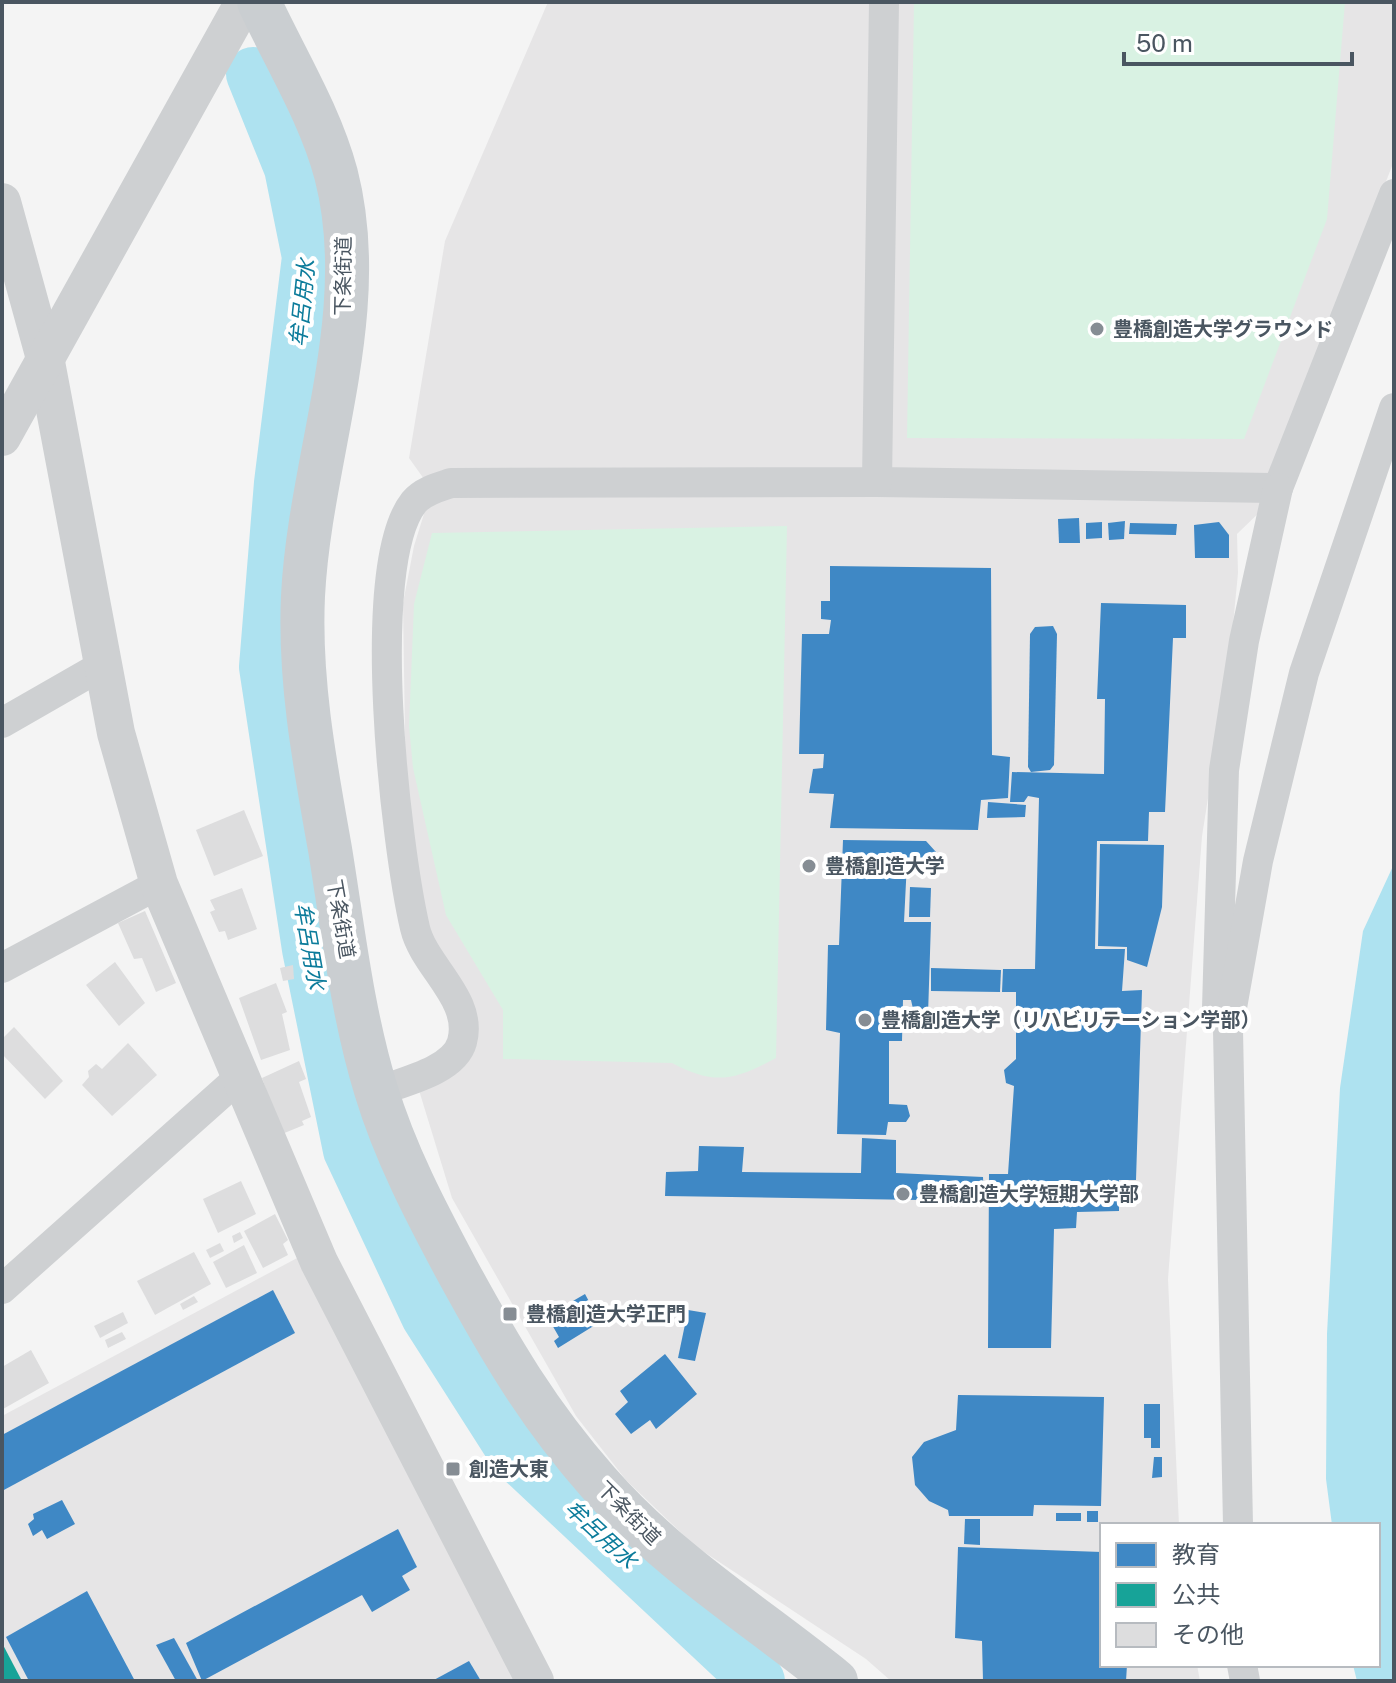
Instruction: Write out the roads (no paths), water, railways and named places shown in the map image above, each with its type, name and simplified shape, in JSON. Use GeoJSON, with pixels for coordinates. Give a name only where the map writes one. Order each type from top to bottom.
{"type":"FeatureCollection","features":[{"type":"Feature","properties":{"kind":"main road","name":"下条街道"},"geometry":{"type":"LineString","coordinates":[[259,2],[329,152],[341,205],[345,300],[304,579],[303,653],[321,796],[357,1013],[376,1092],[425,1209],[521,1385],[552,1426],[621,1507],[689,1571],[836,1681]]}},
{"type":"Feature","properties":{"kind":"street"},"geometry":{"type":"LineString","coordinates":[[2,437],[244,2]]}},
{"type":"Feature","properties":{"kind":"street"},"geometry":{"type":"LineString","coordinates":[[877,482],[884,2]]}},
{"type":"Feature","properties":{"kind":"street"},"geometry":{"type":"LineString","coordinates":[[1228,1030],[1217,1010],[1224,770],[1244,641],[1278,488],[1394,194]]}},
{"type":"Feature","properties":{"kind":"street"},"geometry":{"type":"LineString","coordinates":[[2,202],[46,362],[116,733],[159,884],[319,1262],[535,1681]]}},
{"type":"Feature","properties":{"kind":"street"},"geometry":{"type":"LineString","coordinates":[[1238,1523],[1228,1030],[1258,861],[1304,673],[1394,408]]}},
{"type":"Feature","properties":{"kind":"street"},"geometry":{"type":"LineString","coordinates":[[376,1092],[450,1061],[462,1044],[465,1018],[416,932],[390,766],[387,646],[392,574],[404,519],[416,500],[451,483],[877,482],[1278,488]]}},
{"type":"Feature","properties":{"kind":"street"},"geometry":{"type":"LineString","coordinates":[[2,723],[103,665]]}},
{"type":"Feature","properties":{"kind":"street"},"geometry":{"type":"LineString","coordinates":[[2,968],[159,884]]}},
{"type":"Feature","properties":{"kind":"street"},"geometry":{"type":"LineString","coordinates":[[2,1289],[240,1077]]}},
{"type":"Feature","properties":{"kind":"water"},"geometry":{"type":"Polygon","coordinates":[[[1394,864],[1394,1681],[1357,1681],[1354,1667],[1380,1667],[1380,1523],[1332,1523],[1326,1479],[1327,1334],[1340,1088],[1363,931],[1394,864]]]}},
{"type":"Feature","properties":{"kind":"waterway","name":"牟呂用水"},"geometry":{"type":"LineString","coordinates":[[253,74],[291,168],[309,257],[281,483],[266,667],[309,949],[350,1150],[428,1316],[516,1454],[758,1681]]}},
{"type":"Feature","properties":{"kind":"place","name":"豊橋創造大学グラウンド"},"geometry":{"type":"Point","coordinates":[1097,329]}},
{"type":"Feature","properties":{"kind":"place","name":"豊橋創造大学"},"geometry":{"type":"Point","coordinates":[809,866]}},
{"type":"Feature","properties":{"kind":"place","name":"豊橋創造大学（リハビリテーション学部）"},"geometry":{"type":"Point","coordinates":[865,1020]}},
{"type":"Feature","properties":{"kind":"place","name":"豊橋創造大学短期大学部"},"geometry":{"type":"Point","coordinates":[903,1194]}},
{"type":"Feature","properties":{"kind":"place","name":"豊橋創造大学正門"},"geometry":{"type":"Point","coordinates":[510,1314]}},
{"type":"Feature","properties":{"kind":"place","name":"創造大東"},"geometry":{"type":"Point","coordinates":[453,1469]}}]}
